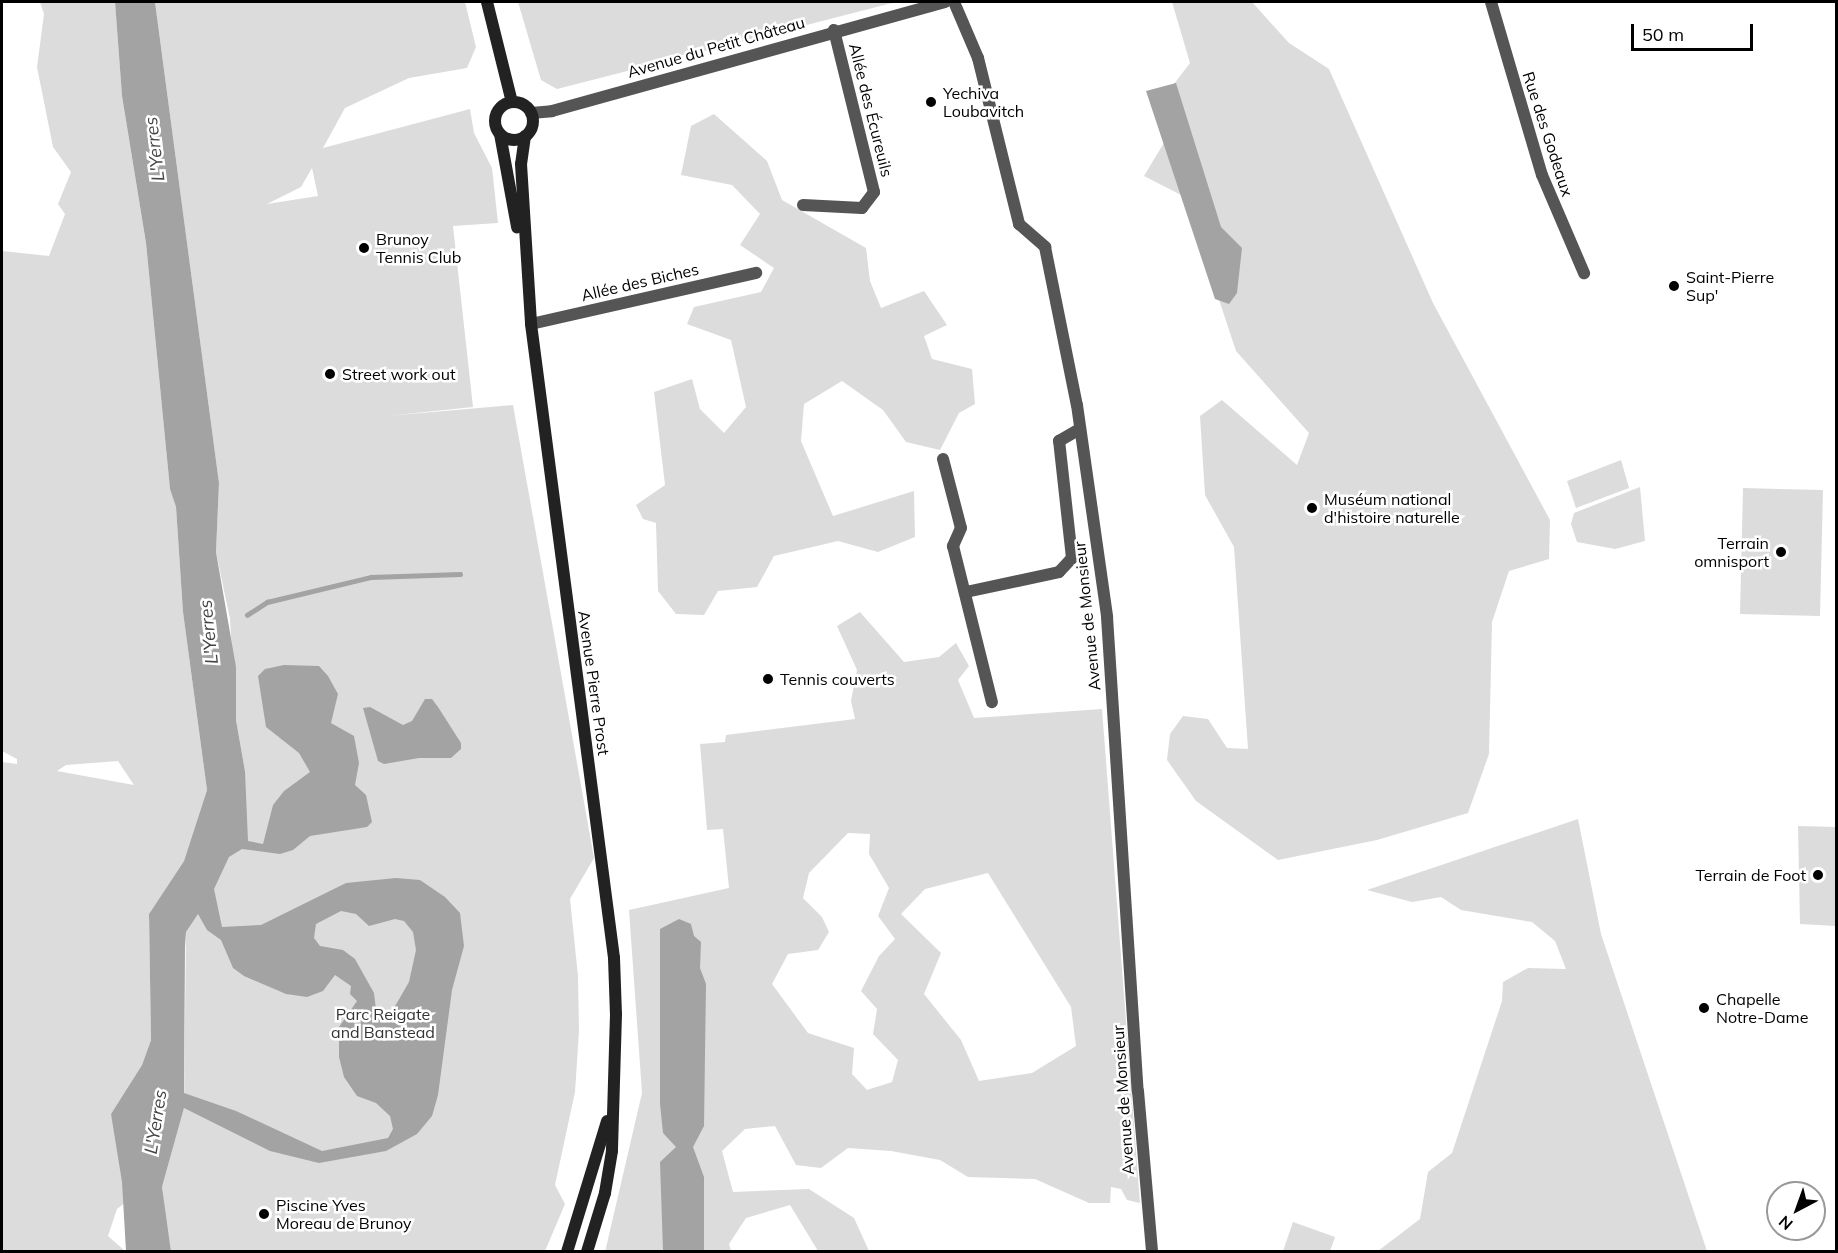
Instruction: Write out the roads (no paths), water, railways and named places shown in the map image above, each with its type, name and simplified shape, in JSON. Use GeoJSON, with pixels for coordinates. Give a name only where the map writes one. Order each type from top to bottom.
{"type":"FeatureCollection","features":[{"type":"Feature","properties":{"kind":"main road"},"geometry":{"type":"LineString","coordinates":[[487,2],[512,102]]}},
{"type":"Feature","properties":{"kind":"main road"},"geometry":{"type":"LineString","coordinates":[[512,102],[523,105],[531,113],[532,126],[525,136],[515,140],[500,134],[495,125],[496,114],[502,105],[512,102]]}},
{"type":"Feature","properties":{"kind":"main road","name":"Avenue Pierre Prost"},"geometry":{"type":"LineString","coordinates":[[500,134],[525,268]]}},
{"type":"Feature","properties":{"kind":"main road","name":"Avenue Pierre Prost"},"geometry":{"type":"LineString","coordinates":[[525,136],[521,164],[525,268],[608,902],[616,1014],[611,1103],[612,1151],[605,1193],[587,1251]]}},
{"type":"Feature","properties":{"kind":"main road","name":"Avenue Pierre Prost"},"geometry":{"type":"LineString","coordinates":[[567,1251],[611,1103]]}},
{"type":"Feature","properties":{"kind":"street","name":"Avenue du Petit Château"},"geometry":{"type":"LineString","coordinates":[[531,113],[563,108],[834,30],[945,2]]}},
{"type":"Feature","properties":{"kind":"street","name":"Avenue de Monsieur"},"geometry":{"type":"LineString","coordinates":[[954,2],[978,58],[1019,224],[1045,247],[1080,429],[1107,617],[1138,1091],[1152,1251]]}},
{"type":"Feature","properties":{"kind":"street","name":"Rue des Godeaux"},"geometry":{"type":"LineString","coordinates":[[1491,2],[1542,175],[1584,273]]}},
{"type":"Feature","properties":{"kind":"street","name":"Allée des Écureuils"},"geometry":{"type":"LineString","coordinates":[[803,206],[862,208],[874,192],[834,30]]}},
{"type":"Feature","properties":{"kind":"street","name":"Allée des Biches"},"geometry":{"type":"LineString","coordinates":[[531,324],[756,273]]}},
{"type":"Feature","properties":{"kind":"street"},"geometry":{"type":"LineString","coordinates":[[966,592],[1059,572],[1072,558],[1059,441],[1080,429]]}},
{"type":"Feature","properties":{"kind":"street"},"geometry":{"type":"LineString","coordinates":[[943,459],[961,528],[953,546],[992,702]]}},
{"type":"Feature","properties":{"kind":"water","name":"L'Yerres"},"geometry":{"type":"Polygon","coordinates":[[[115,2],[155,2],[219,483],[216,552],[236,667],[236,720],[245,771],[248,841],[263,844],[273,805],[284,791],[310,772],[299,753],[266,727],[258,676],[265,669],[284,665],[319,666],[328,676],[338,694],[331,723],[354,736],[359,763],[355,785],[366,795],[372,822],[367,827],[310,836],[293,850],[280,854],[242,849],[229,857],[214,889],[222,927],[261,925],[346,883],[396,878],[420,880],[445,897],[460,913],[464,946],[452,990],[438,1095],[432,1116],[417,1134],[386,1151],[319,1163],[270,1151],[184,1108],[162,1187],[171,1252],[126,1251],[122,1182],[111,1114],[142,1065],[151,1040],[149,914],[184,861],[207,790],[183,612],[176,507],[170,489],[146,243],[122,96],[115,2]],[[341,911],[316,924],[314,938],[320,946],[343,950],[355,959],[374,993],[377,1018],[387,1020],[409,982],[416,950],[413,932],[404,921],[395,919],[369,926],[356,914],[341,911]],[[198,914],[186,932],[184,1093],[236,1111],[322,1151],[388,1138],[393,1129],[390,1116],[376,1103],[357,1096],[344,1077],[339,1057],[339,1027],[357,1001],[350,994],[351,986],[335,975],[323,991],[307,997],[286,994],[244,976],[233,968],[221,940],[207,930],[198,914]]]}},
{"type":"Feature","properties":{"kind":"water"},"geometry":{"type":"Polygon","coordinates":[[[1176,83],[1221,227],[1242,248],[1237,293],[1229,304],[1215,299],[1146,91],[1176,83]]]}},
{"type":"Feature","properties":{"kind":"water"},"geometry":{"type":"Polygon","coordinates":[[[425,699],[432,699],[438,707],[461,743],[461,749],[451,758],[419,758],[384,764],[378,761],[363,708],[370,707],[403,725],[412,721],[425,699]]]}},
{"type":"Feature","properties":{"kind":"water"},"geometry":{"type":"Polygon","coordinates":[[[679,919],[691,924],[694,936],[701,942],[700,968],[706,984],[704,1126],[693,1147],[704,1177],[704,1251],[663,1251],[660,1162],[676,1147],[663,1133],[660,1104],[660,929],[679,919]]]}},
{"type":"Feature","properties":{"kind":"waterway"},"geometry":{"type":"LineString","coordinates":[[247,615],[267,602],[371,577],[460,574]]}},
{"type":"Feature","properties":{"kind":"place","name":"Yechiva Loubavitch"},"geometry":{"type":"Point","coordinates":[931,102]}},
{"type":"Feature","properties":{"kind":"place","name":"Brunoy Tennis Club"},"geometry":{"type":"Point","coordinates":[364,248]}},
{"type":"Feature","properties":{"kind":"place","name":"Saint-Pierre Sup'"},"geometry":{"type":"Point","coordinates":[1674,286]}},
{"type":"Feature","properties":{"kind":"place","name":"Street work out"},"geometry":{"type":"Point","coordinates":[330,374]}},
{"type":"Feature","properties":{"kind":"place","name":"Muséum national d'histoire naturelle"},"geometry":{"type":"Point","coordinates":[1312,508]}},
{"type":"Feature","properties":{"kind":"place","name":"Terrain omnisport"},"geometry":{"type":"Point","coordinates":[1781,552]}},
{"type":"Feature","properties":{"kind":"place","name":"Tennis couverts"},"geometry":{"type":"Point","coordinates":[768,679]}},
{"type":"Feature","properties":{"kind":"place","name":"Terrain de Foot"},"geometry":{"type":"Point","coordinates":[1818,875]}},
{"type":"Feature","properties":{"kind":"place","name":"Chapelle Notre-Dame"},"geometry":{"type":"Point","coordinates":[1704,1008]}},
{"type":"Feature","properties":{"kind":"place","name":"Piscine Yves Moreau de Brunoy"},"geometry":{"type":"Point","coordinates":[264,1214]}},
{"type":"Feature","properties":{"kind":"park label","name":"Parc Reigate and Banstead"},"geometry":{"type":"Point","coordinates":[383,1023]}}]}
